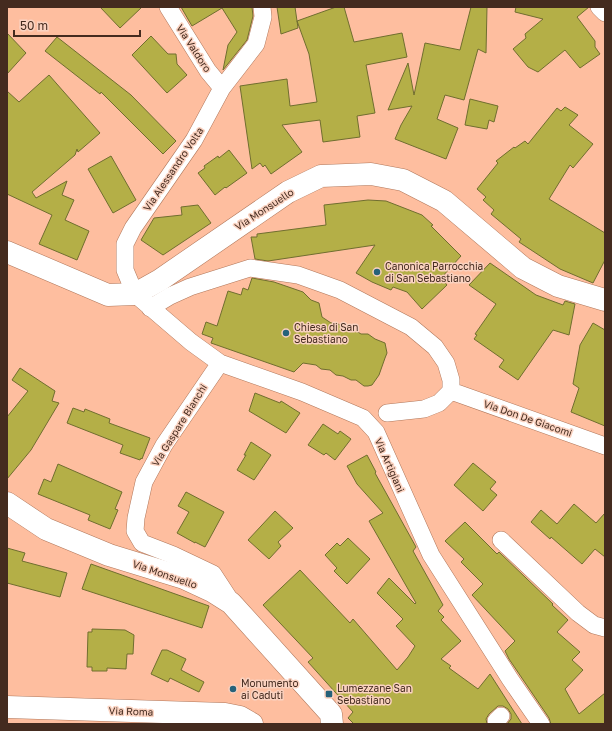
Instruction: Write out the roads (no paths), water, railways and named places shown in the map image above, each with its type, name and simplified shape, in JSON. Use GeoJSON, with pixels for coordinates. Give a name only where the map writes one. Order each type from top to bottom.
{"type":"FeatureCollection","features":[{"type":"Feature","properties":{"kind":"main road","name":"Via Monsuello"},"geometry":{"type":"LineString","coordinates":[[7,252],[108,295],[142,301],[160,280],[288,192],[321,176],[372,174],[403,180],[444,201],[523,268],[558,286],[605,300]]}},
{"type":"Feature","properties":{"kind":"main road","name":"Via Monsuello"},"geometry":{"type":"LineString","coordinates":[[7,503],[46,529],[109,555],[184,578],[231,602],[335,721]]}},
{"type":"Feature","properties":{"kind":"main road","name":"Via Roma"},"geometry":{"type":"LineString","coordinates":[[7,707],[225,714],[240,717],[252,724]]}},
{"type":"Feature","properties":{"kind":"street","name":"Via Valdoro"},"geometry":{"type":"LineString","coordinates":[[168,7],[208,71],[222,88]]}},
{"type":"Feature","properties":{"kind":"street","name":"Via Alessandro Volta"},"geometry":{"type":"LineString","coordinates":[[142,301],[125,270],[125,244],[133,228],[194,140],[222,88],[256,44],[263,17],[262,7]]}},
{"type":"Feature","properties":{"kind":"street"},"geometry":{"type":"LineString","coordinates":[[599,7],[605,13]]}},
{"type":"Feature","properties":{"kind":"street"},"geometry":{"type":"LineString","coordinates":[[142,301],[170,296],[190,287],[250,268],[298,275],[340,290],[411,327],[435,347],[446,363],[451,380],[451,391],[439,403],[424,409],[387,414]]}},
{"type":"Feature","properties":{"kind":"street","name":"Via Artigiani"},"geometry":{"type":"LineString","coordinates":[[142,301],[191,342],[227,365],[302,392],[363,418],[376,432],[431,555],[510,679],[508,710],[541,724]]}},
{"type":"Feature","properties":{"kind":"street","name":"Via Gaspare Bianchi"},"geometry":{"type":"LineString","coordinates":[[227,365],[164,445],[144,482],[136,518],[135,531],[142,543],[173,555],[213,574],[231,602]]}},
{"type":"Feature","properties":{"kind":"street","name":"Via Don De Giacomi"},"geometry":{"type":"LineString","coordinates":[[451,391],[605,446]]}},
{"type":"Feature","properties":{"kind":"street"},"geometry":{"type":"LineString","coordinates":[[501,540],[578,613],[594,625],[605,628]]}},
{"type":"Feature","properties":{"kind":"place","name":"Canonica Parrocchia di San Sebastiano"},"geometry":{"type":"Point","coordinates":[377,272]}},
{"type":"Feature","properties":{"kind":"place","name":"Chiesa di San Sebastiano"},"geometry":{"type":"Point","coordinates":[286,333]}},
{"type":"Feature","properties":{"kind":"place","name":"Monumento ai Caduti"},"geometry":{"type":"Point","coordinates":[233,689]}},
{"type":"Feature","properties":{"kind":"place","name":"Lumezzane San Sebastiano"},"geometry":{"type":"Point","coordinates":[329,694]}}]}
